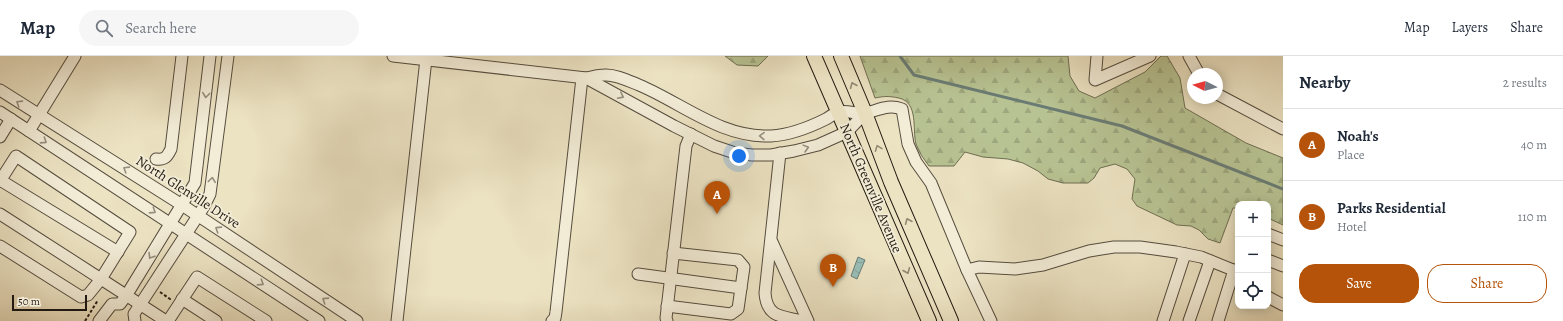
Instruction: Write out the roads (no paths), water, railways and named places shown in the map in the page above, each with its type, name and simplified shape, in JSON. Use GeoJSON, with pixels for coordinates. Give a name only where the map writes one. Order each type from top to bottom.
{"type":"FeatureCollection","features":[{"type":"Feature","properties":{"kind":"main road","name":"North Greenville Avenue"},"geometry":{"type":"LineString","coordinates":[[814,56],[929,321]]}},
{"type":"Feature","properties":{"kind":"main road","name":"North Greenville Avenue"},"geometry":{"type":"LineString","coordinates":[[841,56],[865,113],[891,182],[951,321]]}},
{"type":"Feature","properties":{"kind":"street"},"geometry":{"type":"LineString","coordinates":[[29,131],[75,56]]}},
{"type":"Feature","properties":{"kind":"street"},"geometry":{"type":"LineString","coordinates":[[156,159],[162,160],[167,157],[170,149],[182,56]]}},
{"type":"Feature","properties":{"kind":"street"},"geometry":{"type":"LineString","coordinates":[[99,321],[110,305],[123,300],[196,184],[210,56]]}},
{"type":"Feature","properties":{"kind":"street"},"geometry":{"type":"LineString","coordinates":[[137,313],[198,216],[210,194],[228,56]]}},
{"type":"Feature","properties":{"kind":"street"},"geometry":{"type":"LineString","coordinates":[[393,56],[584,78],[604,74],[630,81],[708,121],[732,131],[756,136],[785,134],[827,119],[838,111],[865,113],[886,106],[902,109],[908,144],[916,162],[932,183],[967,270],[991,321]]}},
{"type":"Feature","properties":{"kind":"street"},"geometry":{"type":"LineString","coordinates":[[1097,56],[1095,80],[1150,56]]}},
{"type":"Feature","properties":{"kind":"street"},"geometry":{"type":"LineString","coordinates":[[1189,56],[1196,68]]}},
{"type":"Feature","properties":{"kind":"street"},"geometry":{"type":"LineString","coordinates":[[397,321],[426,60]]}},
{"type":"Feature","properties":{"kind":"street"},"geometry":{"type":"LineString","coordinates":[[584,78],[714,146],[735,153],[752,155],[780,153],[818,145],[847,132],[865,113]]}},
{"type":"Feature","properties":{"kind":"street"},"geometry":{"type":"LineString","coordinates":[[552,321],[556,312],[584,78]]}},
{"type":"Feature","properties":{"kind":"street","name":"North Glenville Drive"},"geometry":{"type":"LineString","coordinates":[[0,90],[182,205],[357,321]]}},
{"type":"Feature","properties":{"kind":"street"},"geometry":{"type":"LineString","coordinates":[[1223,97],[1283,129]]}},
{"type":"Feature","properties":{"kind":"street"},"geometry":{"type":"LineString","coordinates":[[0,112],[319,321]]}},
{"type":"Feature","properties":{"kind":"street"},"geometry":{"type":"LineString","coordinates":[[0,137],[11,120]]}},
{"type":"Feature","properties":{"kind":"street"},"geometry":{"type":"LineString","coordinates":[[667,321],[667,306],[686,146],[691,134]]}},
{"type":"Feature","properties":{"kind":"street"},"geometry":{"type":"LineString","coordinates":[[780,153],[765,293],[766,305],[771,312],[781,317],[804,321]]}},
{"type":"Feature","properties":{"kind":"street"},"geometry":{"type":"LineString","coordinates":[[0,246],[81,297],[105,282],[118,252],[130,232],[16,156],[0,180],[118,252]]}},
{"type":"Feature","properties":{"kind":"street"},"geometry":{"type":"LineString","coordinates":[[0,214],[105,282],[137,313],[164,319],[182,299],[197,277],[266,321]]}},
{"type":"Feature","properties":{"kind":"street"},"geometry":{"type":"LineString","coordinates":[[1271,235],[1283,240]]}},
{"type":"Feature","properties":{"kind":"street"},"geometry":{"type":"LineString","coordinates":[[771,241],[808,321]]}},
{"type":"Feature","properties":{"kind":"street"},"geometry":{"type":"LineString","coordinates":[[967,270],[979,267],[1016,268],[1043,265],[1089,251],[1114,247],[1140,247],[1185,254],[1210,261],[1235,271]]}},
{"type":"Feature","properties":{"kind":"street"},"geometry":{"type":"LineString","coordinates":[[667,306],[731,314],[738,309],[744,267],[738,260],[673,253]]}},
{"type":"Feature","properties":{"kind":"street"},"geometry":{"type":"LineString","coordinates":[[1163,321],[1185,254]]}},
{"type":"Feature","properties":{"kind":"street"},"geometry":{"type":"LineString","coordinates":[[1189,321],[1210,261]]}},
{"type":"Feature","properties":{"kind":"street"},"geometry":{"type":"LineString","coordinates":[[1271,261],[1283,266]]}},
{"type":"Feature","properties":{"kind":"street"},"geometry":{"type":"LineString","coordinates":[[1218,321],[1235,273]]}},
{"type":"Feature","properties":{"kind":"street"},"geometry":{"type":"LineString","coordinates":[[638,274],[741,288]]}},
{"type":"Feature","properties":{"kind":"street"},"geometry":{"type":"LineString","coordinates":[[182,299],[216,321]]}},
{"type":"Feature","properties":{"kind":"street"},"geometry":{"type":"LineString","coordinates":[[1271,299],[1283,305]]}},
{"type":"Feature","properties":{"kind":"water"},"geometry":{"type":"Polygon","coordinates":[[[858,257],[865,260],[857,279],[851,276],[858,257]]]}},
{"type":"Feature","properties":{"kind":"waterway"},"geometry":{"type":"LineString","coordinates":[[900,56],[914,75],[1122,126],[1283,189]]}},
{"type":"Feature","properties":{"kind":"place","name":"Noah's"},"geometry":{"type":"Point","coordinates":[717,214]}},
{"type":"Feature","properties":{"kind":"place","name":"Parks Residential"},"geometry":{"type":"Point","coordinates":[833,287]}}]}
